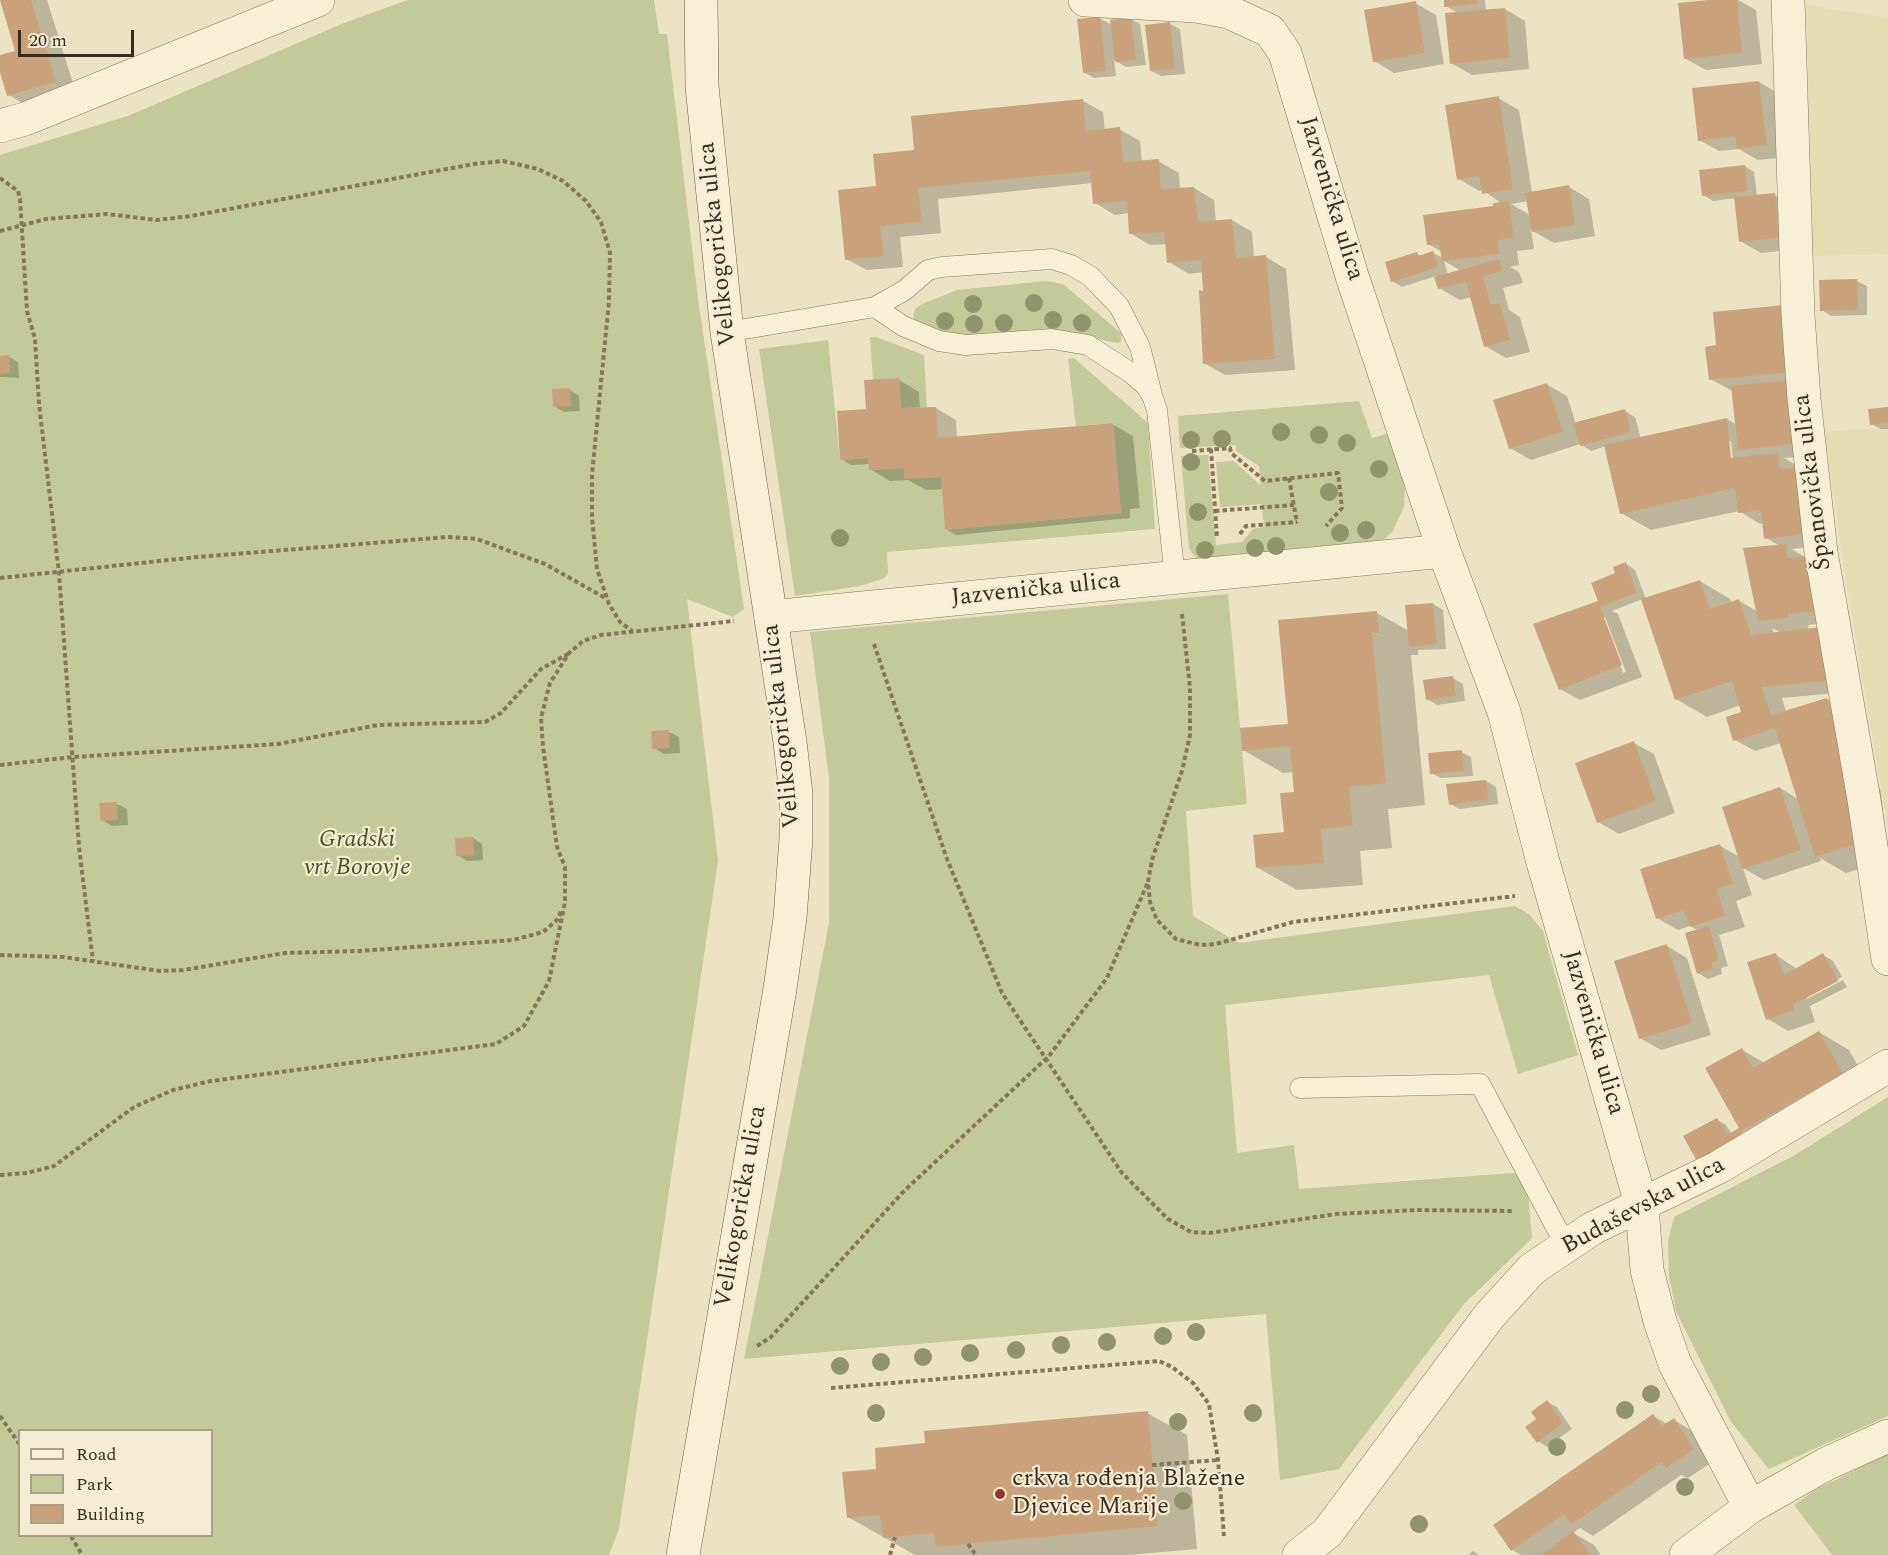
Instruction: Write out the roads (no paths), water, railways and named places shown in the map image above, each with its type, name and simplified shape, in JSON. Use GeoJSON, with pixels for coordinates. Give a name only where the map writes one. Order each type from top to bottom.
{"type":"FeatureCollection","features":[{"type":"Feature","properties":{"kind":"street"},"geometry":{"type":"LineString","coordinates":[[0,126],[25,119],[318,0]]}},
{"type":"Feature","properties":{"kind":"street","name":"Velikogorička ulica"},"geometry":{"type":"LineString","coordinates":[[683,1555],[790,918],[796,794],[727,332],[702,86],[701,0]]}},
{"type":"Feature","properties":{"kind":"street","name":"Jazvenička ulica"},"geometry":{"type":"LineString","coordinates":[[1085,0],[1196,6],[1229,12],[1270,31],[1285,53],[1352,276],[1444,551],[1504,712],[1551,891],[1642,1207],[1647,1270],[1660,1321],[1675,1364],[1750,1508]]}},
{"type":"Feature","properties":{"kind":"street","name":"Španovička ulica"},"geometry":{"type":"LineString","coordinates":[[1788,0],[1796,255],[1804,399],[1821,552],[1864,800],[1888,959]]}},
{"type":"Feature","properties":{"kind":"street","name":"Jazvenička ulica"},"geometry":{"type":"LineString","coordinates":[[771,617],[1444,551]]}},
{"type":"Feature","properties":{"kind":"street","name":"Budaševska ulica"},"geometry":{"type":"LineString","coordinates":[[1299,1555],[1327,1533],[1490,1315],[1532,1269],[1593,1228],[1642,1207],[1719,1167],[1888,1066]]}},
{"type":"Feature","properties":{"kind":"street"},"geometry":{"type":"LineString","coordinates":[[1686,1555],[1750,1508],[1826,1464],[1888,1436]]}},
{"type":"Feature","properties":{"kind":"lane"},"geometry":{"type":"LineString","coordinates":[[727,332],[875,307],[905,290],[928,270],[942,267],[1052,259],[1090,276],[1119,306],[1140,347],[1153,399],[1175,578]]}},
{"type":"Feature","properties":{"kind":"lane"},"geometry":{"type":"LineString","coordinates":[[875,307],[912,331],[939,341],[966,345],[1052,339],[1088,345],[1131,373],[1147,387],[1153,399]]}},
{"type":"Feature","properties":{"kind":"lane"},"geometry":{"type":"LineString","coordinates":[[1300,1088],[1480,1084],[1566,1246]]}},
{"type":"Feature","properties":{"kind":"place","name":"crkva rođenja Blažene Djevice Marije"},"geometry":{"type":"Point","coordinates":[1000,1494]}},
{"type":"Feature","properties":{"kind":"park label","name":"Gradski vrt Borovje"},"geometry":{"type":"Point","coordinates":[357,855]}}]}
